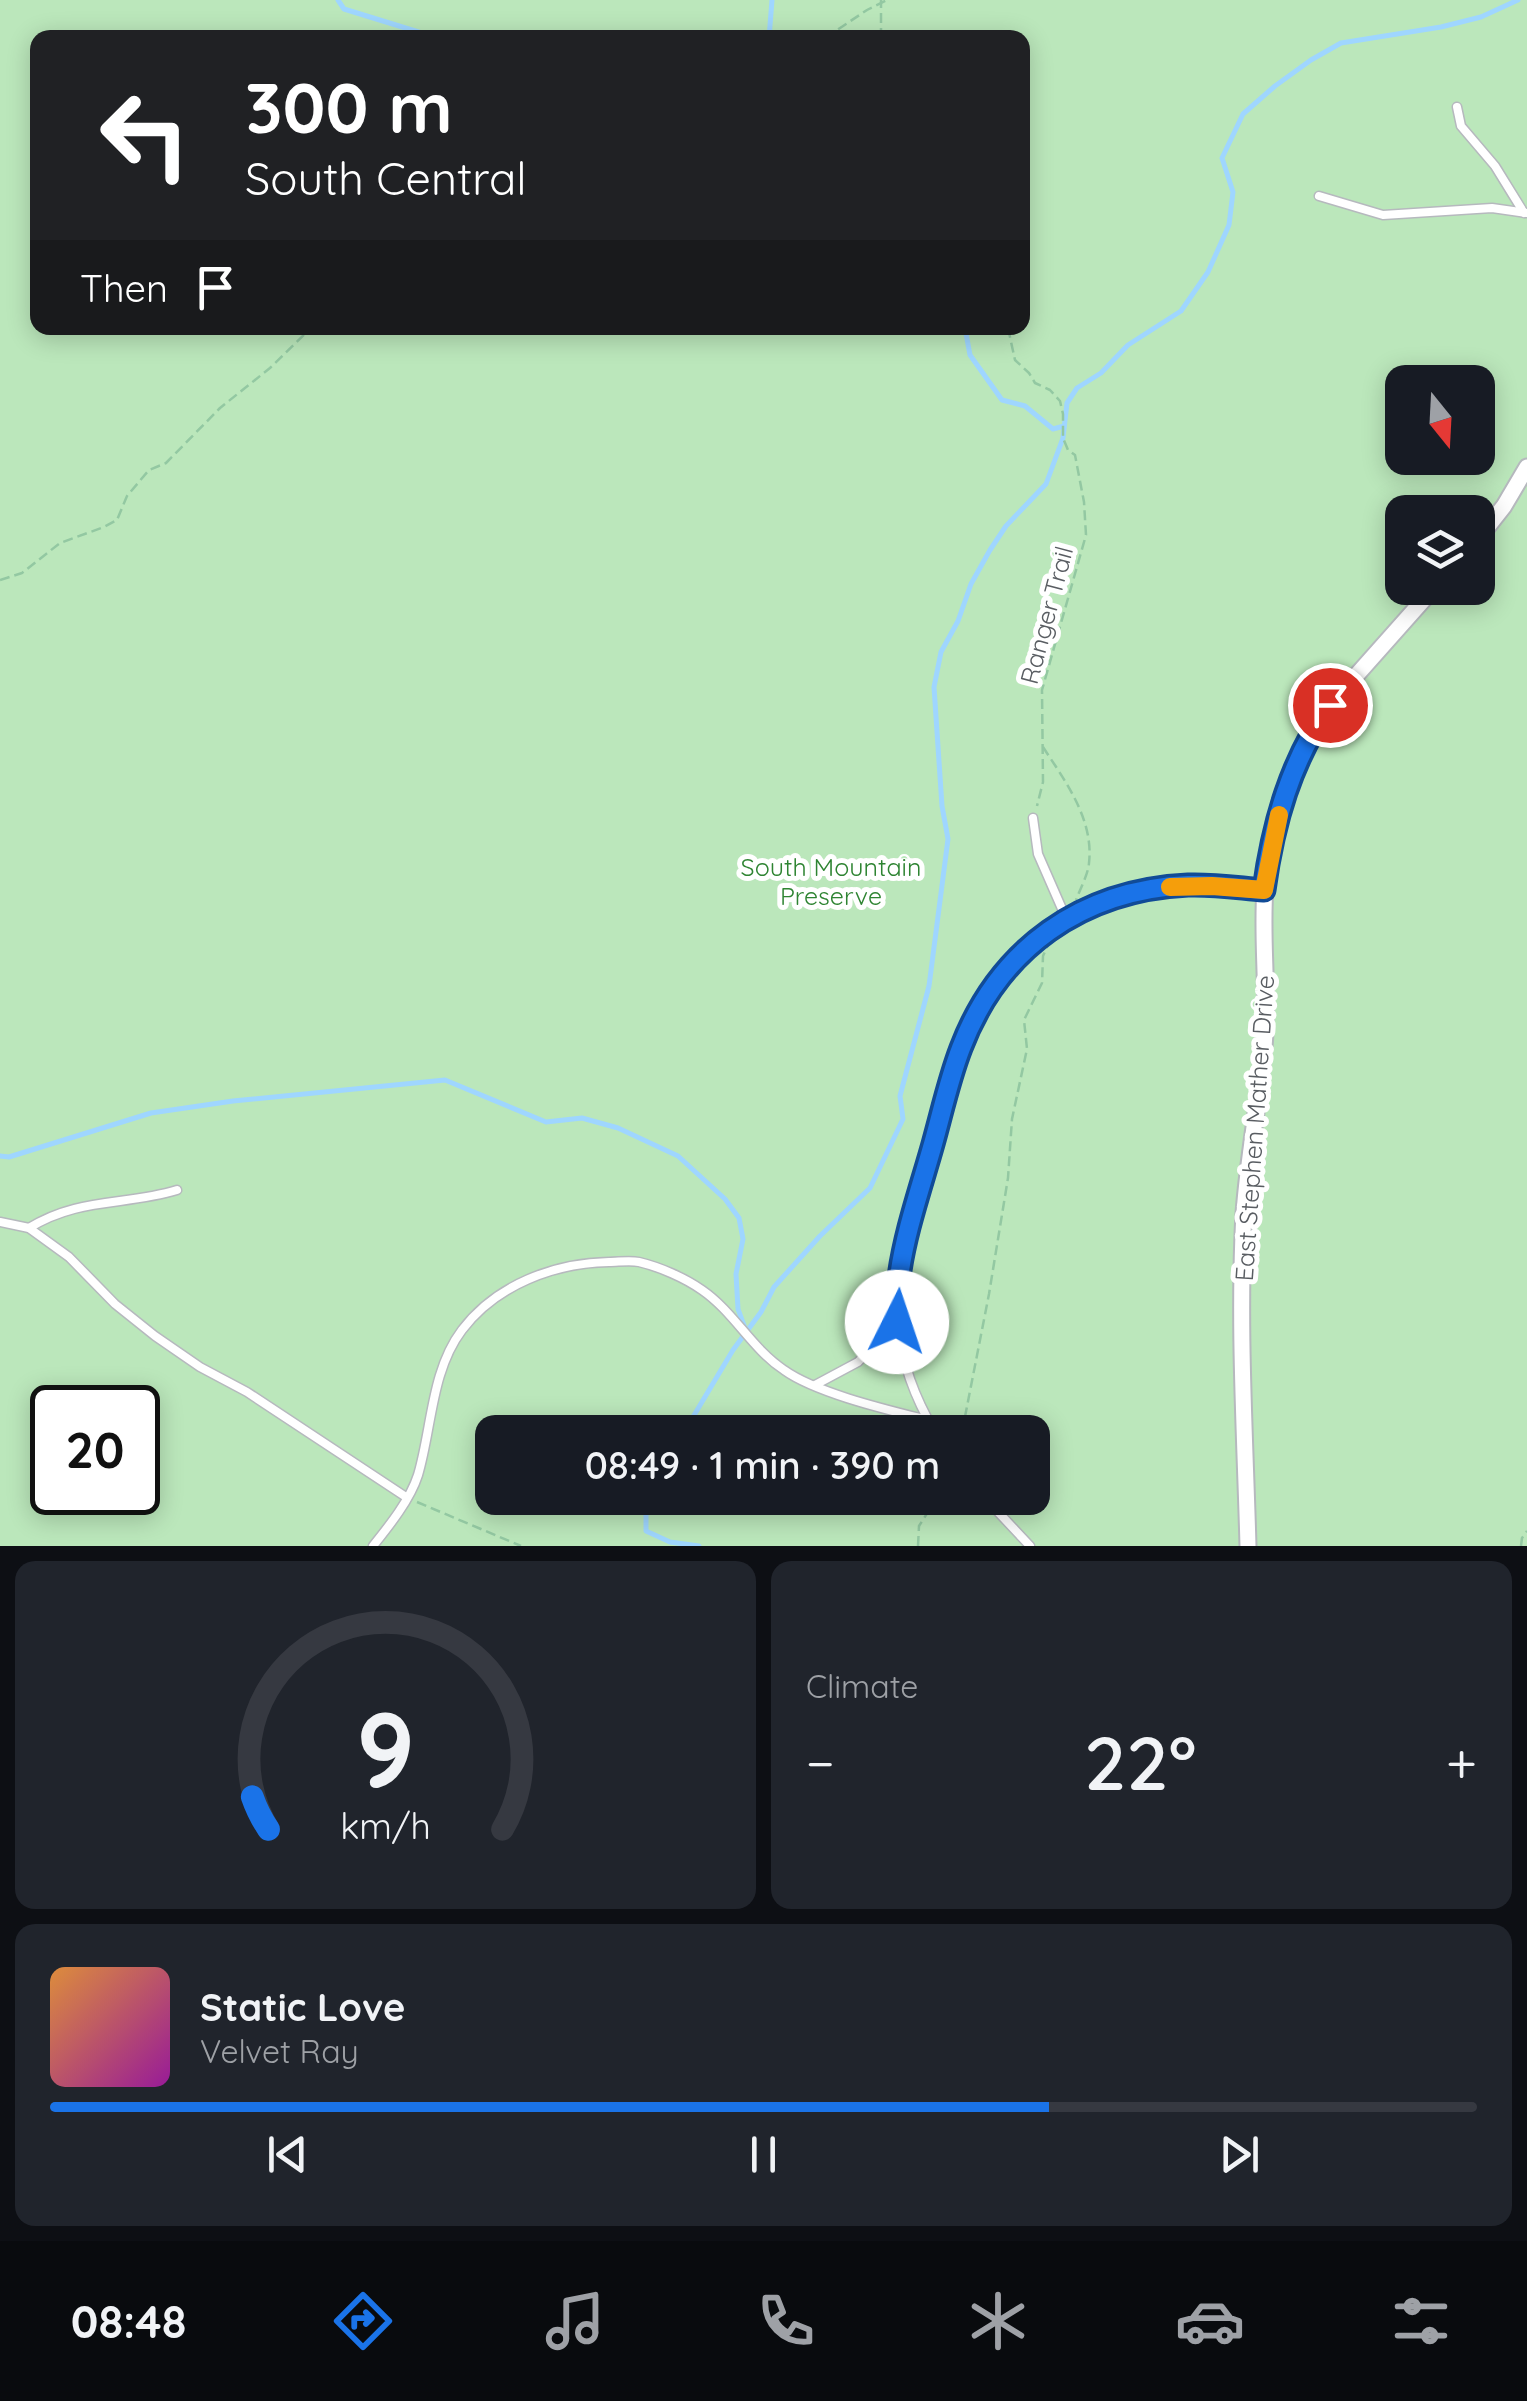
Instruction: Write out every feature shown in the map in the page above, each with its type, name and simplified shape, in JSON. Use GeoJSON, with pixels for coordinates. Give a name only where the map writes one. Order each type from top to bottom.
{"type":"FeatureCollection","features":[{"type":"Feature","properties":{"kind":"street"},"geometry":{"type":"LineString","coordinates":[[1495,517],[1527,467]]}},
{"type":"Feature","properties":{"kind":"street","name":"East Stephen Mather Drive"},"geometry":{"type":"LineString","coordinates":[[1248,1546],[1243,1251],[1247,1178],[1266,1019],[1264,890],[1275,828],[1304,744],[1330,705],[1419,605]]}},
{"type":"Feature","properties":{"kind":"lane"},"geometry":{"type":"LineString","coordinates":[[1457,106],[1461,126],[1525,213]]}},
{"type":"Feature","properties":{"kind":"lane"},"geometry":{"type":"LineString","coordinates":[[1319,196],[1383,216],[1492,208],[1525,213]]}},
{"type":"Feature","properties":{"kind":"lane"},"geometry":{"type":"LineString","coordinates":[[1033,818],[1038,854],[1065,915]]}},
{"type":"Feature","properties":{"kind":"lane"},"geometry":{"type":"LineString","coordinates":[[925,1415],[906,1366],[897,1322],[900,1276],[961,1047],[994,986],[1065,915],[1109,899],[1163,887],[1264,890]]}},
{"type":"Feature","properties":{"kind":"lane"},"geometry":{"type":"LineString","coordinates":[[29,1228],[74,1208],[177,1190]]}},
{"type":"Feature","properties":{"kind":"lane"},"geometry":{"type":"LineString","coordinates":[[0,1222],[29,1228],[69,1256],[115,1304],[155,1336],[406,1497]]}},
{"type":"Feature","properties":{"kind":"lane"},"geometry":{"type":"LineString","coordinates":[[373,1546],[417,1479],[443,1365],[460,1332],[504,1292],[551,1269],[581,1262],[638,1262],[681,1278],[704,1291],[784,1370],[815,1385],[912,1415]]}},
{"type":"Feature","properties":{"kind":"lane"},"geometry":{"type":"LineString","coordinates":[[815,1385],[858,1362],[897,1322]]}},
{"type":"Feature","properties":{"kind":"lane"},"geometry":{"type":"LineString","coordinates":[[1001,1515],[1030,1546]]}},
{"type":"Feature","properties":{"kind":"path"},"geometry":{"type":"LineString","coordinates":[[837,30],[883,2],[881,30]]}},
{"type":"Feature","properties":{"kind":"path"},"geometry":{"type":"LineString","coordinates":[[0,580],[22,572],[60,542],[117,520],[127,496],[149,470],[166,463],[220,408],[304,335]]}},
{"type":"Feature","properties":{"kind":"path","name":"Ranger Trail"},"geometry":{"type":"LineString","coordinates":[[1010,335],[1015,360],[1030,372],[1035,383],[1050,390],[1060,401],[1063,438],[1068,450],[1075,454],[1086,535],[1042,690],[1043,782],[1033,818]]}},
{"type":"Feature","properties":{"kind":"path"},"geometry":{"type":"LineString","coordinates":[[1042,746],[1076,798],[1088,836],[1089,864],[1075,903],[1065,915]]}},
{"type":"Feature","properties":{"kind":"path"},"geometry":{"type":"LineString","coordinates":[[965,1415],[1008,1178],[1012,1119],[1027,1049],[1024,1020],[1042,982],[1043,956],[1050,939]]}},
{"type":"Feature","properties":{"kind":"path"},"geometry":{"type":"LineString","coordinates":[[406,1497],[520,1546]]}},
{"type":"Feature","properties":{"kind":"path"},"geometry":{"type":"LineString","coordinates":[[918,1546],[919,1526],[926,1515]]}},
{"type":"Feature","properties":{"kind":"path"},"geometry":{"type":"LineString","coordinates":[[1520,1546],[1527,1532]]}},
{"type":"Feature","properties":{"kind":"green space","name":"South Mountain Preserve"},"geometry":{"type":"Polygon","coordinates":[[[0,0],[1527,0],[1527,1546],[0,1546],[0,0]]]}},
{"type":"Feature","properties":{"kind":"waterway"},"geometry":{"type":"LineString","coordinates":[[338,0],[344,9],[412,30]]}},
{"type":"Feature","properties":{"kind":"waterway"},"geometry":{"type":"LineString","coordinates":[[770,30],[772,0]]}},
{"type":"Feature","properties":{"kind":"waterway"},"geometry":{"type":"LineString","coordinates":[[694,1415],[774,1287],[870,1188],[903,1119],[900,1096],[929,986],[948,839],[934,687],[941,652],[990,550],[1006,526],[1046,484],[1063,438],[1067,403],[1077,388],[1101,373],[1128,345],[1181,311],[1208,272],[1229,225],[1233,192],[1222,158],[1243,114],[1275,86],[1341,43],[1441,27],[1481,17],[1518,0]]}},
{"type":"Feature","properties":{"kind":"waterway"},"geometry":{"type":"LineString","coordinates":[[966,335],[970,355],[1002,400],[1025,406],[1053,429],[1064,426]]}},
{"type":"Feature","properties":{"kind":"waterway"},"geometry":{"type":"LineString","coordinates":[[0,1156],[9,1157],[151,1113],[445,1080],[546,1122],[582,1118],[618,1128],[678,1156],[725,1199],[739,1218],[743,1239],[736,1274],[738,1309],[745,1328]]}},
{"type":"Feature","properties":{"kind":"waterway"},"geometry":{"type":"LineString","coordinates":[[646,1515],[646,1531],[670,1542],[699,1546]]}},
{"type":"Feature","properties":{"kind":"slow traffic"},"geometry":{"type":"LineString","coordinates":[[1170,887],[1264,890],[1279,815]]}},
{"type":"Feature","properties":{"kind":"route"},"geometry":{"type":"LineString","coordinates":[[897,1322],[906,1246],[947,1094],[961,1047],[994,986],[1051,929],[1081,910],[1109,899],[1193,885],[1264,890],[1288,784],[1304,744],[1330,705]]}}]}
